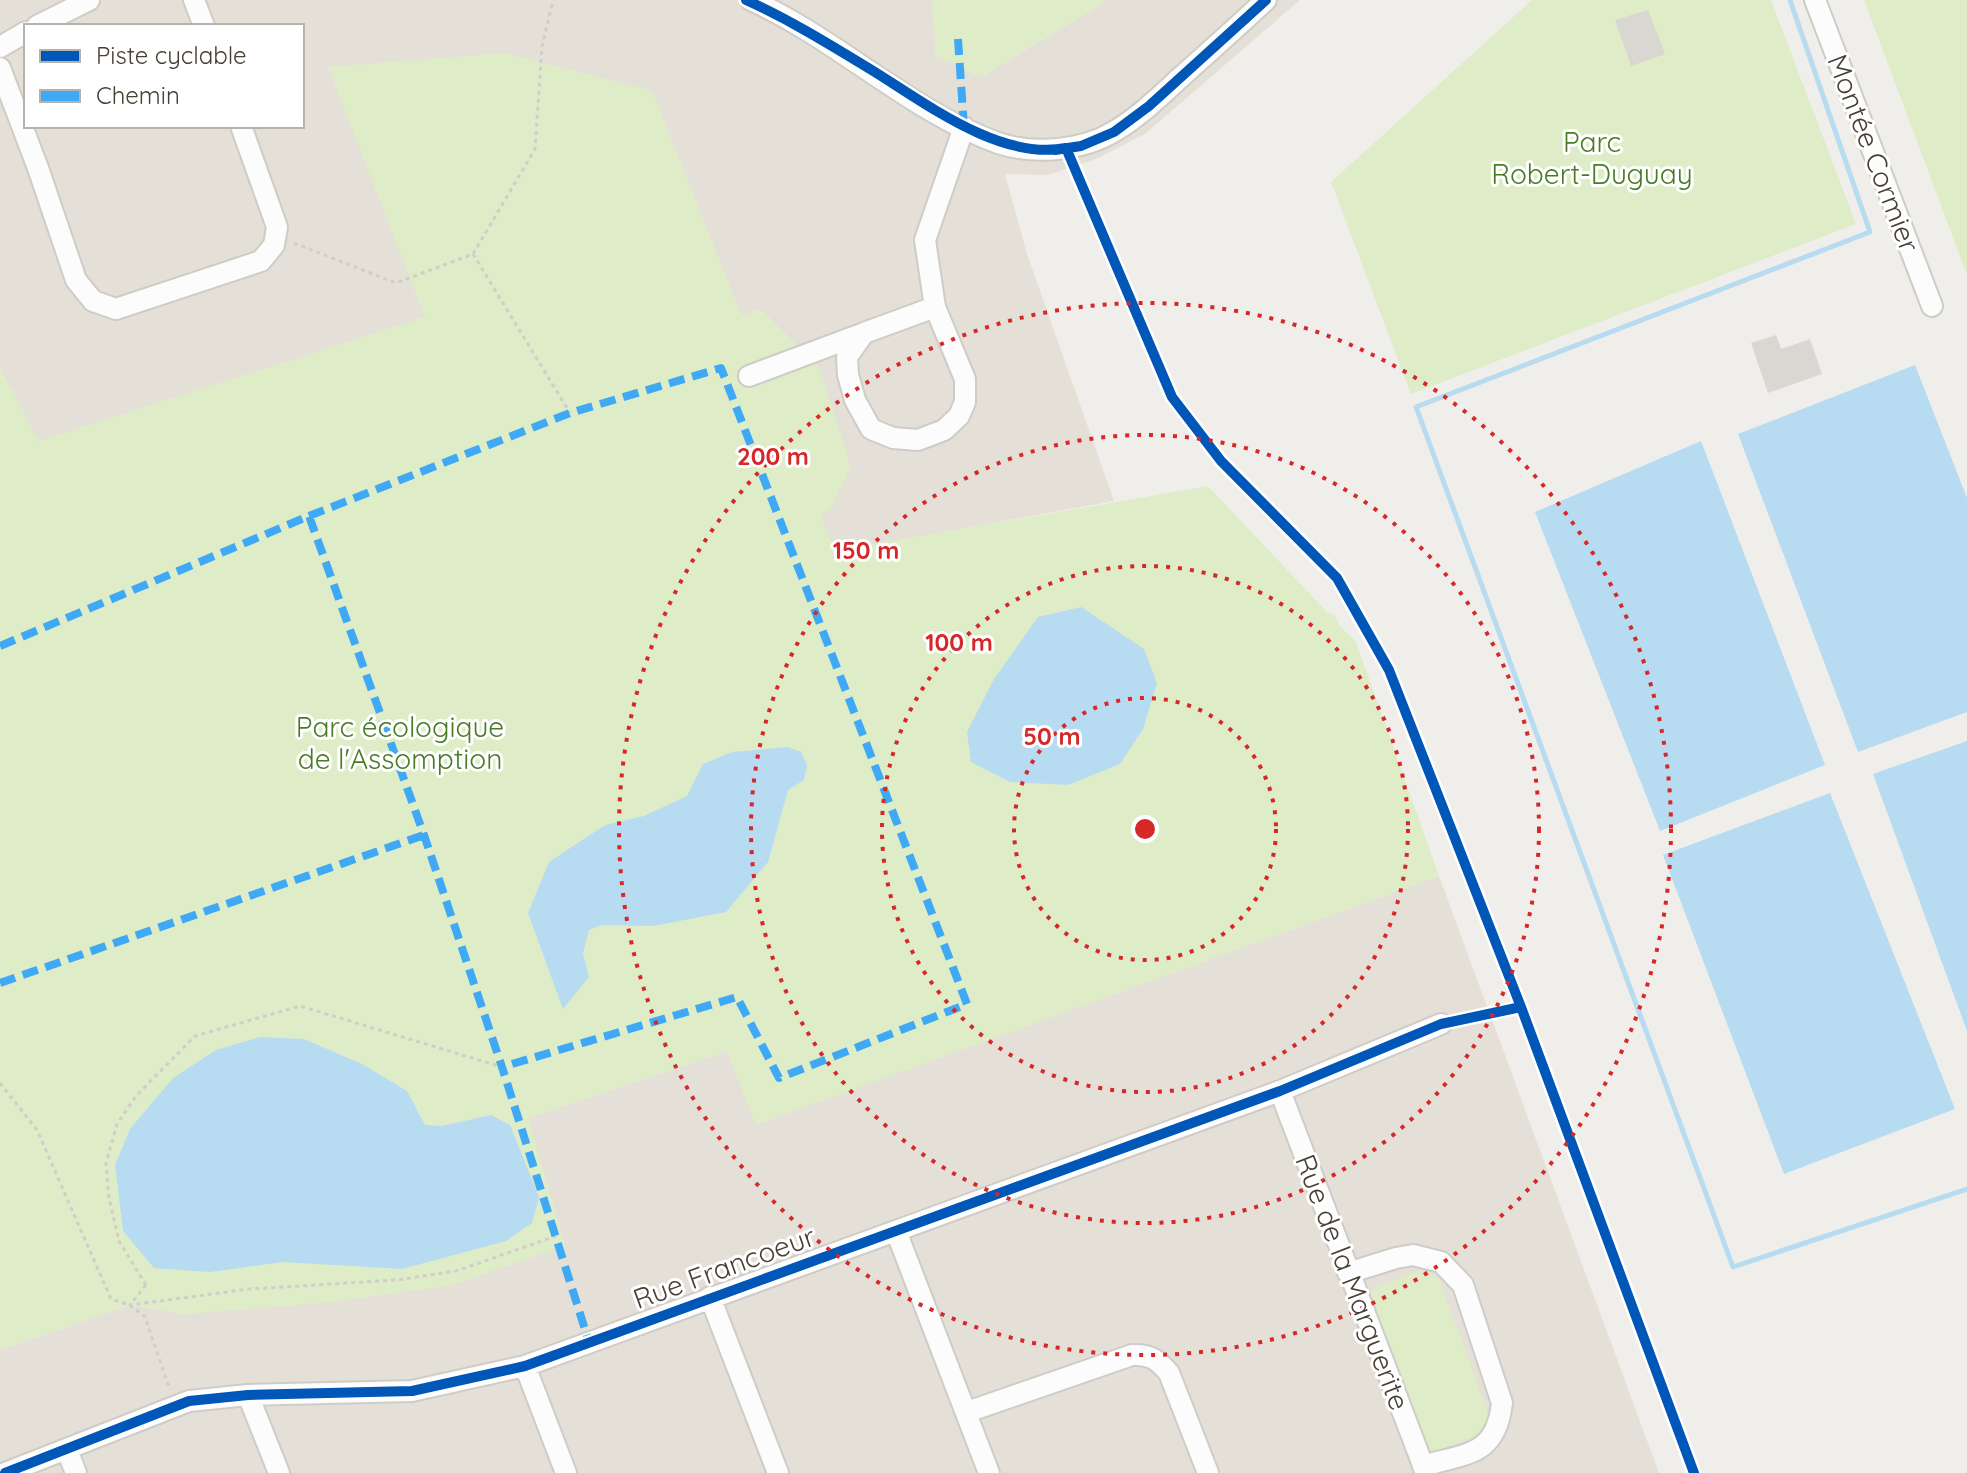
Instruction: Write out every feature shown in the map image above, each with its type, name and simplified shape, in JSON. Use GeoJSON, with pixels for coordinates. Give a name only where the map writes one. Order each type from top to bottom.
{"type":"FeatureCollection","features":[{"type":"Feature","properties":{"kind":"street"},"geometry":{"type":"LineString","coordinates":[[41,24],[89,0]]}},
{"type":"Feature","properties":{"kind":"street"},"geometry":{"type":"LineString","coordinates":[[194,0],[203,24]]}},
{"type":"Feature","properties":{"kind":"street"},"geometry":{"type":"LineString","coordinates":[[751,0],[789,17],[940,116],[1000,144],[1051,151],[1081,146],[1114,132],[1149,106],[1266,0]]}},
{"type":"Feature","properties":{"kind":"street","name":"Montée Cormier"},"geometry":{"type":"LineString","coordinates":[[1815,0],[1932,306]]}},
{"type":"Feature","properties":{"kind":"street"},"geometry":{"type":"LineString","coordinates":[[0,47],[24,33]]}},
{"type":"Feature","properties":{"kind":"street"},"geometry":{"type":"LineString","coordinates":[[0,68],[76,280],[93,301],[116,309],[261,261],[274,245],[277,227],[242,128]]}},
{"type":"Feature","properties":{"kind":"street"},"geometry":{"type":"LineString","coordinates":[[864,333],[847,357],[848,375],[855,400],[871,429],[893,438],[918,440],[944,430],[959,416],[965,402],[965,379],[935,307],[925,240],[964,127]]}},
{"type":"Feature","properties":{"kind":"street"},"geometry":{"type":"LineString","coordinates":[[749,376],[935,307]]}},
{"type":"Feature","properties":{"kind":"street","name":"Rue Francoeur"},"geometry":{"type":"LineString","coordinates":[[5,1473],[189,1401],[248,1395],[412,1391],[525,1366],[1280,1091],[1441,1024]]}},
{"type":"Feature","properties":{"kind":"street","name":"Rue de la Marguerite"},"geometry":{"type":"LineString","coordinates":[[1280,1091],[1425,1470]]}},
{"type":"Feature","properties":{"kind":"street"},"geometry":{"type":"LineString","coordinates":[[896,1231],[989,1473]]}},
{"type":"Feature","properties":{"kind":"street"},"geometry":{"type":"LineString","coordinates":[[1348,1273],[1413,1255],[1441,1262],[1463,1285],[1502,1403],[1500,1417],[1491,1439],[1483,1448],[1425,1470]]}},
{"type":"Feature","properties":{"kind":"street"},"geometry":{"type":"LineString","coordinates":[[710,1297],[778,1473]]}},
{"type":"Feature","properties":{"kind":"street"},"geometry":{"type":"LineString","coordinates":[[967,1412],[1132,1355],[1145,1354],[1158,1360],[1169,1373],[1208,1473]]}},
{"type":"Feature","properties":{"kind":"street"},"geometry":{"type":"LineString","coordinates":[[525,1366],[566,1473]]}},
{"type":"Feature","properties":{"kind":"street"},"geometry":{"type":"LineString","coordinates":[[248,1395],[279,1473]]}},
{"type":"Feature","properties":{"kind":"street"},"geometry":{"type":"LineString","coordinates":[[67,1450],[76,1473]]}},
{"type":"Feature","properties":{"kind":"path"},"geometry":{"type":"LineString","coordinates":[[275,238],[396,283],[473,254],[535,149],[542,47],[553,0]]}},
{"type":"Feature","properties":{"kind":"path"},"geometry":{"type":"LineString","coordinates":[[473,254],[570,413]]}},
{"type":"Feature","properties":{"kind":"path"},"geometry":{"type":"LineString","coordinates":[[130,1305],[146,1285],[119,1241],[109,1198],[106,1163],[117,1124],[136,1096],[195,1036],[300,1006],[502,1067]]}},
{"type":"Feature","properties":{"kind":"path"},"geometry":{"type":"LineString","coordinates":[[0,1083],[37,1130],[111,1299],[130,1305],[145,1317],[176,1406]]}},
{"type":"Feature","properties":{"kind":"path"},"geometry":{"type":"LineString","coordinates":[[130,1305],[249,1289],[397,1280],[456,1271],[556,1236]]}},
{"type":"Feature","properties":{"kind":"shaded area"},"geometry":{"type":"Polygon","coordinates":[[[0,0],[932,0],[936,57],[981,77],[1108,0],[1300,0],[1145,134],[1096,159],[1048,175],[1005,174],[1027,254],[1114,501],[835,552],[652,91],[329,67],[426,317],[38,442],[0,368],[0,0]]]}},
{"type":"Feature","properties":{"kind":"shaded area"},"geometry":{"type":"Polygon","coordinates":[[[1439,876],[1659,1473],[0,1473],[0,1350],[130,1305],[186,1314],[565,1246],[527,1118],[727,1051],[757,1124],[1439,876]]]}},
{"type":"Feature","properties":{"kind":"green space"},"geometry":{"type":"Polygon","coordinates":[[[932,0],[1108,0],[981,77],[936,57],[932,0]]]}},
{"type":"Feature","properties":{"kind":"green space","name":"Parc Robert-Duguay"},"geometry":{"type":"Polygon","coordinates":[[[1532,0],[1771,0],[1856,224],[1411,394],[1331,182],[1532,0]]]}},
{"type":"Feature","properties":{"kind":"green space"},"geometry":{"type":"Polygon","coordinates":[[[1864,0],[1967,0],[1967,275],[1864,0]]]}},
{"type":"Feature","properties":{"kind":"green space","name":"Parc écologique de l'Assomption"},"geometry":{"type":"Polygon","coordinates":[[[504,53],[652,91],[741,315],[761,309],[819,367],[851,467],[829,511],[820,514],[835,551],[1208,486],[1327,612],[1335,615],[1339,625],[1356,642],[1439,876],[756,1125],[727,1051],[528,1118],[565,1246],[452,1285],[332,1302],[186,1314],[130,1305],[0,1350],[0,368],[39,441],[425,317],[328,67],[504,53]]]}},
{"type":"Feature","properties":{"kind":"green space"},"geometry":{"type":"Polygon","coordinates":[[[1414,1272],[1429,1273],[1439,1279],[1487,1410],[1487,1422],[1481,1433],[1430,1454],[1422,1449],[1369,1306],[1373,1289],[1414,1272]]]}},
{"type":"Feature","properties":{"kind":"water"},"geometry":{"type":"Polygon","coordinates":[[[1915,365],[1967,498],[1967,712],[1858,752],[1738,434],[1915,365]]]}},
{"type":"Feature","properties":{"kind":"water"},"geometry":{"type":"Polygon","coordinates":[[[1701,441],[1825,765],[1660,831],[1535,512],[1701,441]]]}},
{"type":"Feature","properties":{"kind":"water"},"geometry":{"type":"Polygon","coordinates":[[[1081,607],[1144,649],[1157,683],[1143,729],[1120,764],[1068,785],[1010,782],[971,762],[967,732],[994,679],[1038,617],[1081,607]]]}},
{"type":"Feature","properties":{"kind":"water"},"geometry":{"type":"Polygon","coordinates":[[[1967,741],[1967,1031],[1873,774],[1967,741]]]}},
{"type":"Feature","properties":{"kind":"water"},"geometry":{"type":"Polygon","coordinates":[[[788,747],[801,752],[807,765],[804,780],[788,790],[768,862],[726,912],[653,926],[602,925],[589,930],[583,953],[589,977],[563,1009],[528,913],[549,862],[605,825],[644,816],[687,796],[703,764],[732,752],[788,747]]]}},
{"type":"Feature","properties":{"kind":"water"},"geometry":{"type":"Polygon","coordinates":[[[1830,793],[1955,1109],[1784,1174],[1663,855],[1830,793]]]}},
{"type":"Feature","properties":{"kind":"water"},"geometry":{"type":"Polygon","coordinates":[[[260,1037],[304,1039],[362,1064],[407,1091],[425,1125],[442,1126],[491,1115],[510,1125],[539,1197],[532,1223],[506,1241],[402,1269],[283,1262],[210,1272],[154,1268],[123,1231],[115,1165],[130,1129],[173,1078],[216,1050],[260,1037]]]}},
{"type":"Feature","properties":{"kind":"building"},"geometry":{"type":"Polygon","coordinates":[[[1648,10],[1665,54],[1631,66],[1615,20],[1648,10]]]}},
{"type":"Feature","properties":{"kind":"building"},"geometry":{"type":"Polygon","coordinates":[[[1776,335],[1781,349],[1810,339],[1822,374],[1768,393],[1751,343],[1776,335]]]}},
{"type":"Feature","properties":{"kind":"waterway"},"geometry":{"type":"LineString","coordinates":[[1790,0],[1870,232],[1416,407],[1733,1267],[1967,1189]]}},
{"type":"Feature","properties":{"kind":"marked path"},"geometry":{"type":"LineString","coordinates":[[958,39],[964,127]]}},
{"type":"Feature","properties":{"kind":"marked path"},"geometry":{"type":"LineString","coordinates":[[309,516],[570,413],[721,368],[967,1004],[779,1078],[737,997],[502,1067]]}},
{"type":"Feature","properties":{"kind":"marked path"},"geometry":{"type":"LineString","coordinates":[[0,646],[309,516],[424,835],[589,1342]]}},
{"type":"Feature","properties":{"kind":"marked path"},"geometry":{"type":"LineString","coordinates":[[0,983],[424,835]]}},
{"type":"Feature","properties":{"kind":"cycle path"},"geometry":{"type":"LineString","coordinates":[[746,0],[809,33],[963,126],[1015,146],[1041,150],[1066,148],[1172,397],[1221,461],[1337,578],[1389,670],[1521,1007],[1694,1473]]}},
{"type":"Feature","properties":{"kind":"cycle path"},"geometry":{"type":"LineString","coordinates":[[1055,150],[1081,146],[1114,132],[1149,106],[1266,0]]}},
{"type":"Feature","properties":{"kind":"cycle path"},"geometry":{"type":"LineString","coordinates":[[5,1473],[189,1401],[248,1395],[412,1391],[525,1366],[1280,1091],[1441,1024],[1521,1007]]}}]}
